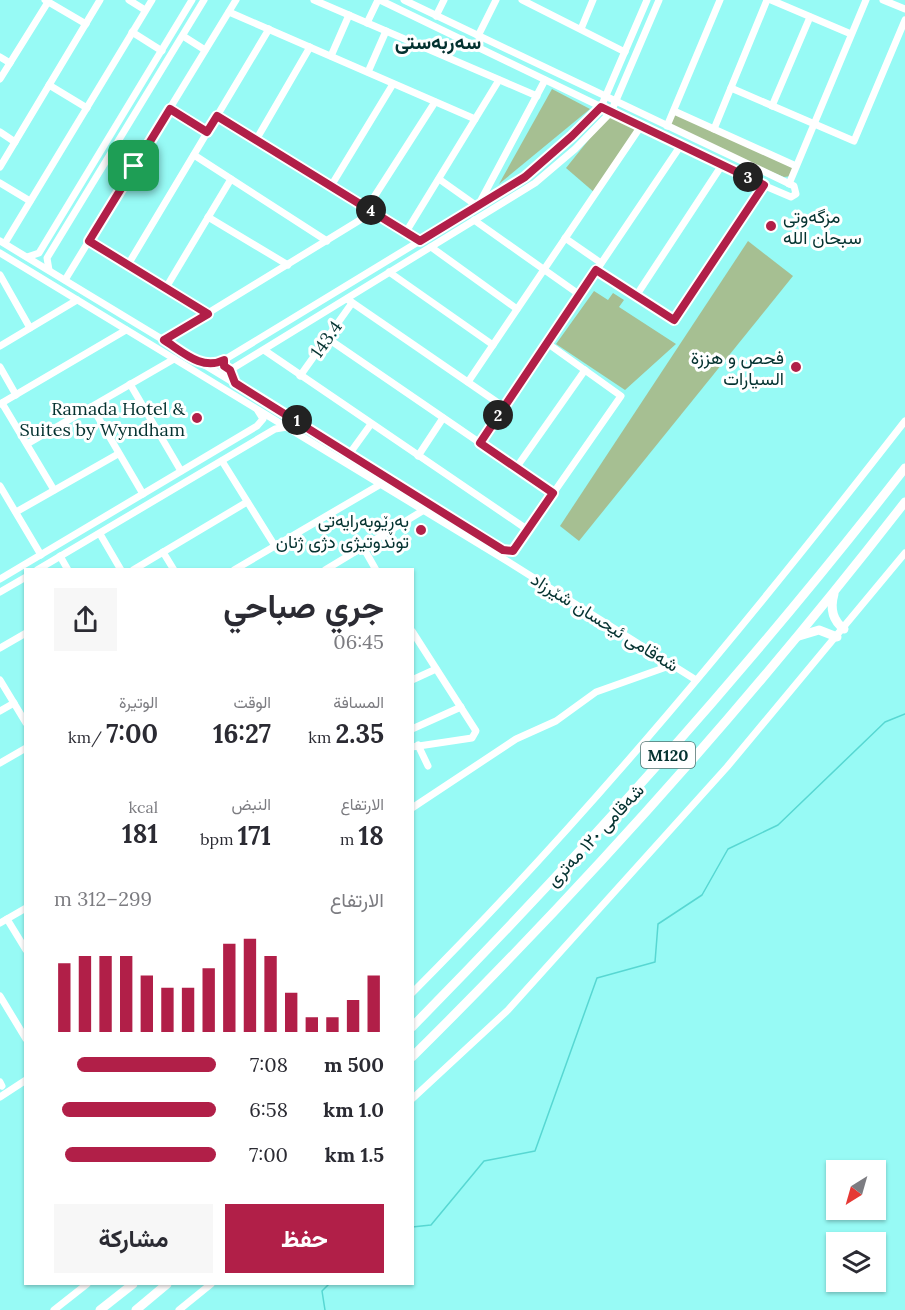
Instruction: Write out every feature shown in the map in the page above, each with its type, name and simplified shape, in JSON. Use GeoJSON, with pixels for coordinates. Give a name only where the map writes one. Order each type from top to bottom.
{"type":"FeatureCollection","features":[{"type":"Feature","properties":{"kind":"highway","name":"شەقامی ١٢٠ مەتری"},"geometry":{"type":"LineString","coordinates":[[414,1025],[598,833],[705,713],[905,468]]}},
{"type":"Feature","properties":{"kind":"highway","name":"شەقامی ١٢٠ مەتری"},"geometry":{"type":"LineString","coordinates":[[414,1055],[504,967],[615,848],[797,637],[905,502]]}},
{"type":"Feature","properties":{"kind":"highway"},"geometry":{"type":"LineString","coordinates":[[835,591],[832,613],[844,629]]}},
{"type":"Feature","properties":{"kind":"highway"},"geometry":{"type":"LineString","coordinates":[[797,637],[819,630],[837,637]]}},
{"type":"Feature","properties":{"kind":"highway"},"geometry":{"type":"LineString","coordinates":[[100,1310],[132,1285]]}},
{"type":"Feature","properties":{"kind":"highway"},"geometry":{"type":"LineString","coordinates":[[136,1310],[166,1285]]}},
{"type":"Feature","properties":{"kind":"street"},"geometry":{"type":"LineString","coordinates":[[0,167],[100,0]]}},
{"type":"Feature","properties":{"kind":"street"},"geometry":{"type":"LineString","coordinates":[[129,0],[145,10]]}},
{"type":"Feature","properties":{"kind":"street"},"geometry":{"type":"LineString","coordinates":[[2,242],[30,201],[152,0]]}},
{"type":"Feature","properties":{"kind":"street"},"geometry":{"type":"LineString","coordinates":[[27,257],[39,253],[192,0]]}},
{"type":"Feature","properties":{"kind":"street"},"geometry":{"type":"LineString","coordinates":[[50,271],[47,258],[204,0]]}},
{"type":"Feature","properties":{"kind":"street"},"geometry":{"type":"LineString","coordinates":[[65,280],[236,0]]}},
{"type":"Feature","properties":{"kind":"street"},"geometry":{"type":"LineString","coordinates":[[314,0],[537,96]]}},
{"type":"Feature","properties":{"kind":"street"},"geometry":{"type":"LineString","coordinates":[[367,23],[379,0],[545,80],[598,109],[611,112],[764,185],[791,197],[797,191],[789,184],[404,0]]}},
{"type":"Feature","properties":{"kind":"street"},"geometry":{"type":"LineString","coordinates":[[436,16],[444,0]]}},
{"type":"Feature","properties":{"kind":"street"},"geometry":{"type":"LineString","coordinates":[[478,36],[496,0]]}},
{"type":"Feature","properties":{"kind":"street"},"geometry":{"type":"LineString","coordinates":[[522,0],[625,52]]}},
{"type":"Feature","properties":{"kind":"street"},"geometry":{"type":"LineString","coordinates":[[581,30],[593,0]]}},
{"type":"Feature","properties":{"kind":"street"},"geometry":{"type":"LineString","coordinates":[[204,364],[213,365],[224,360],[525,177],[598,109],[606,98],[647,0]]}},
{"type":"Feature","properties":{"kind":"street"},"geometry":{"type":"LineString","coordinates":[[230,370],[349,301],[390,272],[542,178],[611,112],[659,0]]}},
{"type":"Feature","properties":{"kind":"street"},"geometry":{"type":"LineString","coordinates":[[668,126],[720,0]]}},
{"type":"Feature","properties":{"kind":"street"},"geometry":{"type":"LineString","coordinates":[[714,129],[769,0],[851,34]]}},
{"type":"Feature","properties":{"kind":"street"},"geometry":{"type":"LineString","coordinates":[[789,184],[866,0]]}},
{"type":"Feature","properties":{"kind":"street"},"geometry":{"type":"LineString","coordinates":[[883,0],[905,9]]}},
{"type":"Feature","properties":{"kind":"street"},"geometry":{"type":"LineString","coordinates":[[0,80],[47,1],[86,24]]}},
{"type":"Feature","properties":{"kind":"street"},"geometry":{"type":"LineString","coordinates":[[414,17],[419,7]]}},
{"type":"Feature","properties":{"kind":"street"},"geometry":{"type":"LineString","coordinates":[[229,12],[475,119]]}},
{"type":"Feature","properties":{"kind":"street"},"geometry":{"type":"LineString","coordinates":[[331,56],[349,15]]}},
{"type":"Feature","properties":{"kind":"street"},"geometry":{"type":"LineString","coordinates":[[772,106],[810,17]]}},
{"type":"Feature","properties":{"kind":"street"},"geometry":{"type":"LineString","coordinates":[[731,88],[854,141],[905,20]]}},
{"type":"Feature","properties":{"kind":"street"},"geometry":{"type":"LineString","coordinates":[[129,263],[269,29]]}},
{"type":"Feature","properties":{"kind":"street"},"geometry":{"type":"LineString","coordinates":[[368,72],[386,31]]}},
{"type":"Feature","properties":{"kind":"street"},"geometry":{"type":"LineString","coordinates":[[132,32],[162,51]]}},
{"type":"Feature","properties":{"kind":"street"},"geometry":{"type":"LineString","coordinates":[[183,36],[205,50]]}},
{"type":"Feature","properties":{"kind":"street"},"geometry":{"type":"LineString","coordinates":[[256,140],[310,47]]}},
{"type":"Feature","properties":{"kind":"street"},"geometry":{"type":"LineString","coordinates":[[0,57],[10,63]]}},
{"type":"Feature","properties":{"kind":"street"},"geometry":{"type":"LineString","coordinates":[[406,232],[499,80]]}},
{"type":"Feature","properties":{"kind":"street"},"geometry":{"type":"LineString","coordinates":[[478,205],[545,80]]}},
{"type":"Feature","properties":{"kind":"street"},"geometry":{"type":"LineString","coordinates":[[331,186],[393,84]]}},
{"type":"Feature","properties":{"kind":"street"},"geometry":{"type":"LineString","coordinates":[[50,85],[87,108]]}},
{"type":"Feature","properties":{"kind":"street"},"geometry":{"type":"LineString","coordinates":[[610,90],[620,94]]}},
{"type":"Feature","properties":{"kind":"street"},"geometry":{"type":"LineString","coordinates":[[136,95],[145,100]]}},
{"type":"Feature","properties":{"kind":"street"},"geometry":{"type":"LineString","coordinates":[[164,340],[327,241],[370,210],[435,102]]}},
{"type":"Feature","properties":{"kind":"street"},"geometry":{"type":"LineString","coordinates":[[170,109],[207,132]]}},
{"type":"Feature","properties":{"kind":"street"},"geometry":{"type":"LineString","coordinates":[[598,109],[604,120]]}},
{"type":"Feature","properties":{"kind":"street"},"geometry":{"type":"LineString","coordinates":[[674,111],[796,166]]}},
{"type":"Feature","properties":{"kind":"street"},"geometry":{"type":"LineString","coordinates":[[217,116],[420,241]]}},
{"type":"Feature","properties":{"kind":"street"},"geometry":{"type":"LineString","coordinates":[[468,382],[641,126]]}},
{"type":"Feature","properties":{"kind":"street"},"geometry":{"type":"LineString","coordinates":[[0,132],[15,142]]}},
{"type":"Feature","properties":{"kind":"street"},"geometry":{"type":"LineString","coordinates":[[480,443],[681,145]]}},
{"type":"Feature","properties":{"kind":"street"},"geometry":{"type":"LineString","coordinates":[[113,152],[134,166]]}},
{"type":"Feature","properties":{"kind":"street"},"geometry":{"type":"LineString","coordinates":[[194,155],[327,241]]}},
{"type":"Feature","properties":{"kind":"street"},"geometry":{"type":"LineString","coordinates":[[636,296],[722,165]]}},
{"type":"Feature","properties":{"kind":"street"},"geometry":{"type":"LineString","coordinates":[[167,286],[231,179]]}},
{"type":"Feature","properties":{"kind":"street"},"geometry":{"type":"LineString","coordinates":[[439,179],[478,205]]}},
{"type":"Feature","properties":{"kind":"street"},"geometry":{"type":"LineString","coordinates":[[0,183],[30,201]]}},
{"type":"Feature","properties":{"kind":"street"},"geometry":{"type":"LineString","coordinates":[[565,238],[636,296],[674,320],[764,185]]}},
{"type":"Feature","properties":{"kind":"street"},"geometry":{"type":"LineString","coordinates":[[208,217],[288,265]]}},
{"type":"Feature","properties":{"kind":"street"},"geometry":{"type":"LineString","coordinates":[[474,220],[580,295]]}},
{"type":"Feature","properties":{"kind":"street"},"geometry":{"type":"LineString","coordinates":[[89,241],[167,286],[208,314]]}},
{"type":"Feature","properties":{"kind":"street","name":"شەقامی ئیحسان شێرزاد"},"geometry":{"type":"LineString","coordinates":[[2,242],[330,440],[474,532],[483,546]]}},
{"type":"Feature","properties":{"kind":"street"},"geometry":{"type":"LineString","coordinates":[[431,247],[517,309]]}},
{"type":"Feature","properties":{"kind":"street"},"geometry":{"type":"LineString","coordinates":[[400,252],[406,262]]}},
{"type":"Feature","properties":{"kind":"street","name":"شەقامی ئیحسان شێرزاد"},"geometry":{"type":"LineString","coordinates":[[0,253],[483,546],[696,680]]}},
{"type":"Feature","properties":{"kind":"street"},"geometry":{"type":"LineString","coordinates":[[39,253],[42,259],[47,258]]}},
{"type":"Feature","properties":{"kind":"street"},"geometry":{"type":"LineString","coordinates":[[390,272],[493,345]]}},
{"type":"Feature","properties":{"kind":"street"},"geometry":{"type":"LineString","coordinates":[[0,275],[30,328]]}},
{"type":"Feature","properties":{"kind":"street"},"geometry":{"type":"LineString","coordinates":[[0,346],[77,300]]}},
{"type":"Feature","properties":{"kind":"street"},"geometry":{"type":"LineString","coordinates":[[92,309],[98,300]]}},
{"type":"Feature","properties":{"kind":"street"},"geometry":{"type":"LineString","coordinates":[[349,301],[504,407]]}},
{"type":"Feature","properties":{"kind":"street","name":"143.4"},"geometry":{"type":"LineString","coordinates":[[300,376],[327,338],[349,301]]}},
{"type":"Feature","properties":{"kind":"street"},"geometry":{"type":"LineString","coordinates":[[54,490],[1,404],[126,330]]}},
{"type":"Feature","properties":{"kind":"street"},"geometry":{"type":"LineString","coordinates":[[327,338],[553,493]]}},
{"type":"Feature","properties":{"kind":"street"},"geometry":{"type":"LineString","coordinates":[[474,532],[508,552],[513,551],[621,396],[547,343]]}},
{"type":"Feature","properties":{"kind":"street"},"geometry":{"type":"LineString","coordinates":[[264,350],[528,530]]}},
{"type":"Feature","properties":{"kind":"street"},"geometry":{"type":"LineString","coordinates":[[27,444],[174,358]]}},
{"type":"Feature","properties":{"kind":"street"},"geometry":{"type":"LineString","coordinates":[[224,360],[224,366],[230,370],[235,383]]}},
{"type":"Feature","properties":{"kind":"street"},"geometry":{"type":"LineString","coordinates":[[0,367],[16,395]]}},
{"type":"Feature","properties":{"kind":"street"},"geometry":{"type":"LineString","coordinates":[[516,468],[585,370]]}},
{"type":"Feature","properties":{"kind":"street"},"geometry":{"type":"LineString","coordinates":[[130,384],[181,471]]}},
{"type":"Feature","properties":{"kind":"street"},"geometry":{"type":"LineString","coordinates":[[92,407],[143,494]]}},
{"type":"Feature","properties":{"kind":"street"},"geometry":{"type":"LineString","coordinates":[[1,575],[41,555],[257,426],[263,418],[257,409]]}},
{"type":"Feature","properties":{"kind":"street"},"geometry":{"type":"LineString","coordinates":[[418,456],[443,418]]}},
{"type":"Feature","properties":{"kind":"street"},"geometry":{"type":"LineString","coordinates":[[414,991],[558,838],[696,680],[905,421]]}},
{"type":"Feature","properties":{"kind":"street"},"geometry":{"type":"LineString","coordinates":[[350,453],[371,424]]}},
{"type":"Feature","properties":{"kind":"street"},"geometry":{"type":"LineString","coordinates":[[257,426],[264,429],[264,435]]}},
{"type":"Feature","properties":{"kind":"street"},"geometry":{"type":"LineString","coordinates":[[41,568],[264,435],[278,428],[287,427]]}},
{"type":"Feature","properties":{"kind":"street"},"geometry":{"type":"LineString","coordinates":[[324,450],[330,440]]}},
{"type":"Feature","properties":{"kind":"street"},"geometry":{"type":"LineString","coordinates":[[16,512],[118,453]]}},
{"type":"Feature","properties":{"kind":"street"},"geometry":{"type":"LineString","coordinates":[[222,460],[275,546]]}},
{"type":"Feature","properties":{"kind":"street"},"geometry":{"type":"LineString","coordinates":[[239,568],[381,484]]}},
{"type":"Feature","properties":{"kind":"street"},"geometry":{"type":"LineString","coordinates":[[0,486],[41,555]]}},
{"type":"Feature","properties":{"kind":"street"},"geometry":{"type":"LineString","coordinates":[[135,568],[247,502]]}},
{"type":"Feature","properties":{"kind":"street"},"geometry":{"type":"LineString","coordinates":[[328,568],[424,510]]}},
{"type":"Feature","properties":{"kind":"street"},"geometry":{"type":"LineString","coordinates":[[78,533],[83,543]]}},
{"type":"Feature","properties":{"kind":"street"},"geometry":{"type":"LineString","coordinates":[[100,534],[121,568]]}},
{"type":"Feature","properties":{"kind":"street"},"geometry":{"type":"LineString","coordinates":[[363,546],[375,568]]}},
{"type":"Feature","properties":{"kind":"street"},"geometry":{"type":"LineString","coordinates":[[163,552],[173,568]]}},
{"type":"Feature","properties":{"kind":"street"},"geometry":{"type":"LineString","coordinates":[[414,1098],[508,1010],[727,767],[905,553]]}},
{"type":"Feature","properties":{"kind":"street"},"geometry":{"type":"LineString","coordinates":[[60,556],[67,568]]}},
{"type":"Feature","properties":{"kind":"street"},"geometry":{"type":"LineString","coordinates":[[0,592],[24,578]]}},
{"type":"Feature","properties":{"kind":"street"},"geometry":{"type":"LineString","coordinates":[[414,634],[476,731],[472,738],[415,746],[428,766]]}},
{"type":"Feature","properties":{"kind":"street"},"geometry":{"type":"LineString","coordinates":[[0,648],[24,635]]}},
{"type":"Feature","properties":{"kind":"street"},"geometry":{"type":"LineString","coordinates":[[414,807],[516,739],[556,721],[596,692],[672,665]]}},
{"type":"Feature","properties":{"kind":"street"},"geometry":{"type":"LineString","coordinates":[[414,679],[436,669]]}},
{"type":"Feature","properties":{"kind":"street"},"geometry":{"type":"LineString","coordinates":[[0,680],[24,720]]}},
{"type":"Feature","properties":{"kind":"street"},"geometry":{"type":"LineString","coordinates":[[0,711],[14,703]]}},
{"type":"Feature","properties":{"kind":"street"},"geometry":{"type":"LineString","coordinates":[[414,728],[461,707]]}},
{"type":"Feature","properties":{"kind":"street"},"geometry":{"type":"LineString","coordinates":[[0,763],[24,749]]}},
{"type":"Feature","properties":{"kind":"street"},"geometry":{"type":"LineString","coordinates":[[24,909],[4,921],[24,947]]}},
{"type":"Feature","properties":{"kind":"street"},"geometry":{"type":"LineString","coordinates":[[0,996],[22,1026]]}},
{"type":"Feature","properties":{"kind":"street"},"geometry":{"type":"LineString","coordinates":[[0,1097],[24,1081]]}},
{"type":"Feature","properties":{"kind":"street"},"geometry":{"type":"LineString","coordinates":[[54,1310],[86,1285]]}},
{"type":"Feature","properties":{"kind":"street"},"geometry":{"type":"LineString","coordinates":[[179,1310],[210,1285]]}},
{"type":"Feature","properties":{"kind":"green space"},"geometry":{"type":"Polygon","coordinates":[[[552,89],[590,109],[499,184],[552,89]]]}},
{"type":"Feature","properties":{"kind":"green space"},"geometry":{"type":"Polygon","coordinates":[[[674,111],[796,166],[792,176],[784,177],[667,126],[674,111]]]}},
{"type":"Feature","properties":{"kind":"green space"},"geometry":{"type":"Polygon","coordinates":[[[611,112],[641,126],[595,193],[566,168],[611,112]]]}},
{"type":"Feature","properties":{"kind":"green space"},"geometry":{"type":"Polygon","coordinates":[[[748,241],[793,276],[579,541],[560,526],[748,241]]]}},
{"type":"Feature","properties":{"kind":"green space"},"geometry":{"type":"Polygon","coordinates":[[[594,291],[608,300],[613,293],[624,300],[619,307],[676,344],[625,390],[556,344],[594,291]]]}},
{"type":"Feature","properties":{"kind":"waterway"},"geometry":{"type":"LineString","coordinates":[[414,1227],[431,1225],[484,1161],[535,1151],[597,978],[655,962],[658,924],[702,895],[728,849],[778,825],[885,722],[905,714]]}},
{"type":"Feature","properties":{"kind":"waterway"},"geometry":{"type":"LineString","coordinates":[[325,1310],[322,1291],[328,1285]]}},
{"type":"Feature","properties":{"kind":"place","name":"مزگەوتی سبحان اللە"},"geometry":{"type":"Point","coordinates":[771,226]}},
{"type":"Feature","properties":{"kind":"place","name":"فحص و هززة السيارات"},"geometry":{"type":"Point","coordinates":[796,367]}},
{"type":"Feature","properties":{"kind":"place","name":"Ramada Hotel & Suites by Wyndham"},"geometry":{"type":"Point","coordinates":[197,418]}},
{"type":"Feature","properties":{"kind":"place","name":"بەڕێوبەرایەتی توندوتیژی دژی ژنان"},"geometry":{"type":"Point","coordinates":[421,530]}},
{"type":"Feature","properties":{"kind":"district","name":"سه‌ربه‌ستی"},"geometry":{"type":"Point","coordinates":[438,41]}},
{"type":"Feature","properties":{"kind":"route"},"geometry":{"type":"LineString","coordinates":[[601,107],[764,185],[674,320],[596,270],[480,443],[553,493],[513,551],[508,552],[235,383],[230,370],[224,366],[224,360],[213,365],[204,364],[164,340],[208,314],[167,286],[89,241],[134,166],[170,109],[207,132],[217,116],[420,241],[525,177],[601,107]]}}]}
